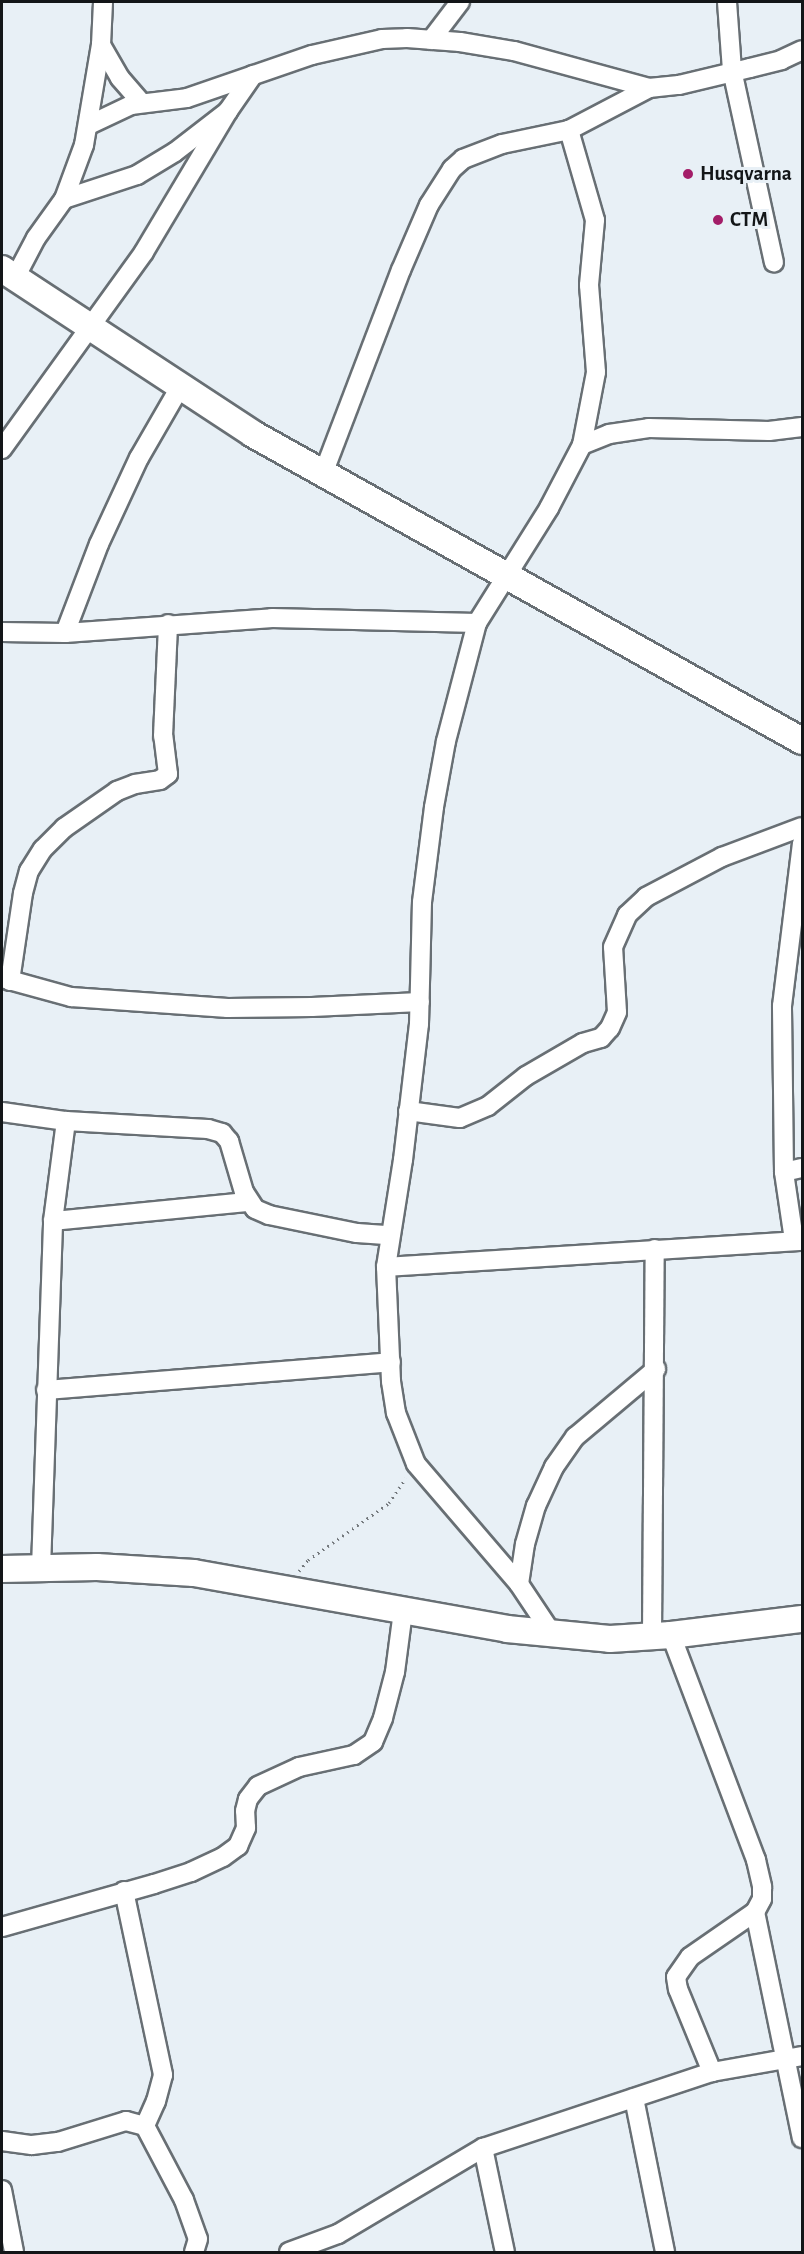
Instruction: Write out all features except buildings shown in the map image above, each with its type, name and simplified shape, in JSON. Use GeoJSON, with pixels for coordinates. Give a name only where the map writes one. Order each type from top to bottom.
{"type":"FeatureCollection","features":[{"type":"Feature","properties":{"kind":"street"},"geometry":{"type":"LineString","coordinates":[[103,2],[101,45],[88,125],[64,199],[8,274],[180,387],[323,474],[802,741]]}},
{"type":"Feature","properties":{"kind":"street"},"geometry":{"type":"LineString","coordinates":[[431,40],[460,2]]}},
{"type":"Feature","properties":{"kind":"street"},"geometry":{"type":"LineString","coordinates":[[727,2],[732,70],[774,262]]}},
{"type":"Feature","properties":{"kind":"street"},"geometry":{"type":"LineString","coordinates":[[88,125],[141,102],[164,102],[187,98],[351,44],[408,38],[514,51],[649,88],[679,85],[732,70],[781,60],[802,50]]}},
{"type":"Feature","properties":{"kind":"street"},"geometry":{"type":"LineString","coordinates":[[101,45],[120,78],[141,102]]}},
{"type":"Feature","properties":{"kind":"street"},"geometry":{"type":"LineString","coordinates":[[2,449],[144,252],[228,111],[253,75]]}},
{"type":"Feature","properties":{"kind":"street"},"geometry":{"type":"LineString","coordinates":[[323,474],[401,270],[429,205],[452,169],[463,159],[502,144],[569,130],[649,88]]}},
{"type":"Feature","properties":{"kind":"street"},"geometry":{"type":"LineString","coordinates":[[64,199],[137,175],[175,152],[228,111]]}},
{"type":"Feature","properties":{"kind":"street"},"geometry":{"type":"LineString","coordinates":[[553,1635],[519,1584],[416,1464],[396,1413],[386,1267],[408,1111],[420,1002],[423,902],[434,807],[446,741],[477,623],[549,508],[582,445],[596,372],[589,285],[595,220],[569,130]]}},
{"type":"Feature","properties":{"kind":"street"},"geometry":{"type":"LineString","coordinates":[[65,633],[99,544],[139,458],[180,387]]}},
{"type":"Feature","properties":{"kind":"street"},"geometry":{"type":"LineString","coordinates":[[582,445],[609,434],[649,428],[769,431],[802,427]]}},
{"type":"Feature","properties":{"kind":"street"},"geometry":{"type":"LineString","coordinates":[[2,632],[65,633],[272,618],[477,623]]}},
{"type":"Feature","properties":{"kind":"street"},"geometry":{"type":"LineString","coordinates":[[168,624],[163,736],[168,774],[160,780],[117,791],[64,828],[43,849],[29,871],[6,980],[71,997],[228,1008],[420,1002]]}},
{"type":"Feature","properties":{"kind":"street"},"geometry":{"type":"LineString","coordinates":[[408,1111],[460,1118],[488,1107],[526,1076],[583,1043],[601,1038],[610,1028],[616,1012],[613,947],[627,915],[646,897],[722,857],[802,827]]}},
{"type":"Feature","properties":{"kind":"street"},"geometry":{"type":"LineString","coordinates":[[386,1267],[798,1240],[784,1172],[782,1006],[802,843]]}},
{"type":"Feature","properties":{"kind":"street"},"geometry":{"type":"LineString","coordinates":[[2,1112],[66,1121],[208,1129],[222,1133],[236,1157],[240,1180],[248,1202],[255,1209],[268,1215],[357,1233],[389,1235]]}},
{"type":"Feature","properties":{"kind":"street"},"geometry":{"type":"LineString","coordinates":[[41,1568],[53,1221],[66,1121]]}},
{"type":"Feature","properties":{"kind":"street"},"geometry":{"type":"LineString","coordinates":[[784,1172],[802,1168]]}},
{"type":"Feature","properties":{"kind":"street"},"geometry":{"type":"LineString","coordinates":[[53,1221],[248,1202]]}},
{"type":"Feature","properties":{"kind":"street"},"geometry":{"type":"LineString","coordinates":[[655,1249],[656,1369],[652,1470],[661,1635],[756,1860],[762,1899],[755,1912],[690,1957],[676,1977],[678,1989],[712,2072]]}},
{"type":"Feature","properties":{"kind":"street"},"geometry":{"type":"LineString","coordinates":[[46,1390],[391,1362]]}},
{"type":"Feature","properties":{"kind":"street"},"geometry":{"type":"LineString","coordinates":[[519,1584],[525,1545],[536,1506],[554,1467],[575,1437],[656,1369]]}},
{"type":"Feature","properties":{"kind":"street"},"geometry":{"type":"LineString","coordinates":[[2,1569],[155,1569],[195,1573],[403,1611],[553,1635],[610,1639],[802,1618]]}},
{"type":"Feature","properties":{"kind":"street"},"geometry":{"type":"LineString","coordinates":[[2,1927],[191,1872],[222,1857],[238,1846],[246,1828],[245,1811],[248,1798],[258,1786],[299,1767],[354,1755],[373,1742],[383,1718],[395,1672],[403,1611]]}},
{"type":"Feature","properties":{"kind":"street"},"geometry":{"type":"LineString","coordinates":[[124,1891],[163,2075],[156,2101],[145,2126]]}},
{"type":"Feature","properties":{"kind":"street"},"geometry":{"type":"LineString","coordinates":[[755,1912],[794,2059],[802,2138]]}},
{"type":"Feature","properties":{"kind":"street"},"geometry":{"type":"LineString","coordinates":[[289,2253],[338,2234],[483,2148],[712,2072],[794,2059]]}},
{"type":"Feature","properties":{"kind":"street"},"geometry":{"type":"LineString","coordinates":[[634,2098],[665,2253]]}},
{"type":"Feature","properties":{"kind":"street"},"geometry":{"type":"LineString","coordinates":[[2,2141],[32,2145],[58,2142],[126,2121],[145,2126],[184,2200],[198,2239],[194,2253]]}},
{"type":"Feature","properties":{"kind":"street"},"geometry":{"type":"LineString","coordinates":[[483,2148],[506,2253]]}},
{"type":"Feature","properties":{"kind":"street"},"geometry":{"type":"LineString","coordinates":[[2,2190],[14,2253]]}},
{"type":"Feature","properties":{"kind":"path"},"geometry":{"type":"LineString","coordinates":[[289,1589],[291,1581],[308,1560],[389,1503],[416,1464]]}},
{"type":"Feature","properties":{"kind":"place","name":"Husqvarna"},"geometry":{"type":"Point","coordinates":[688,174]}},
{"type":"Feature","properties":{"kind":"place","name":"CTM"},"geometry":{"type":"Point","coordinates":[718,220]}}]}
